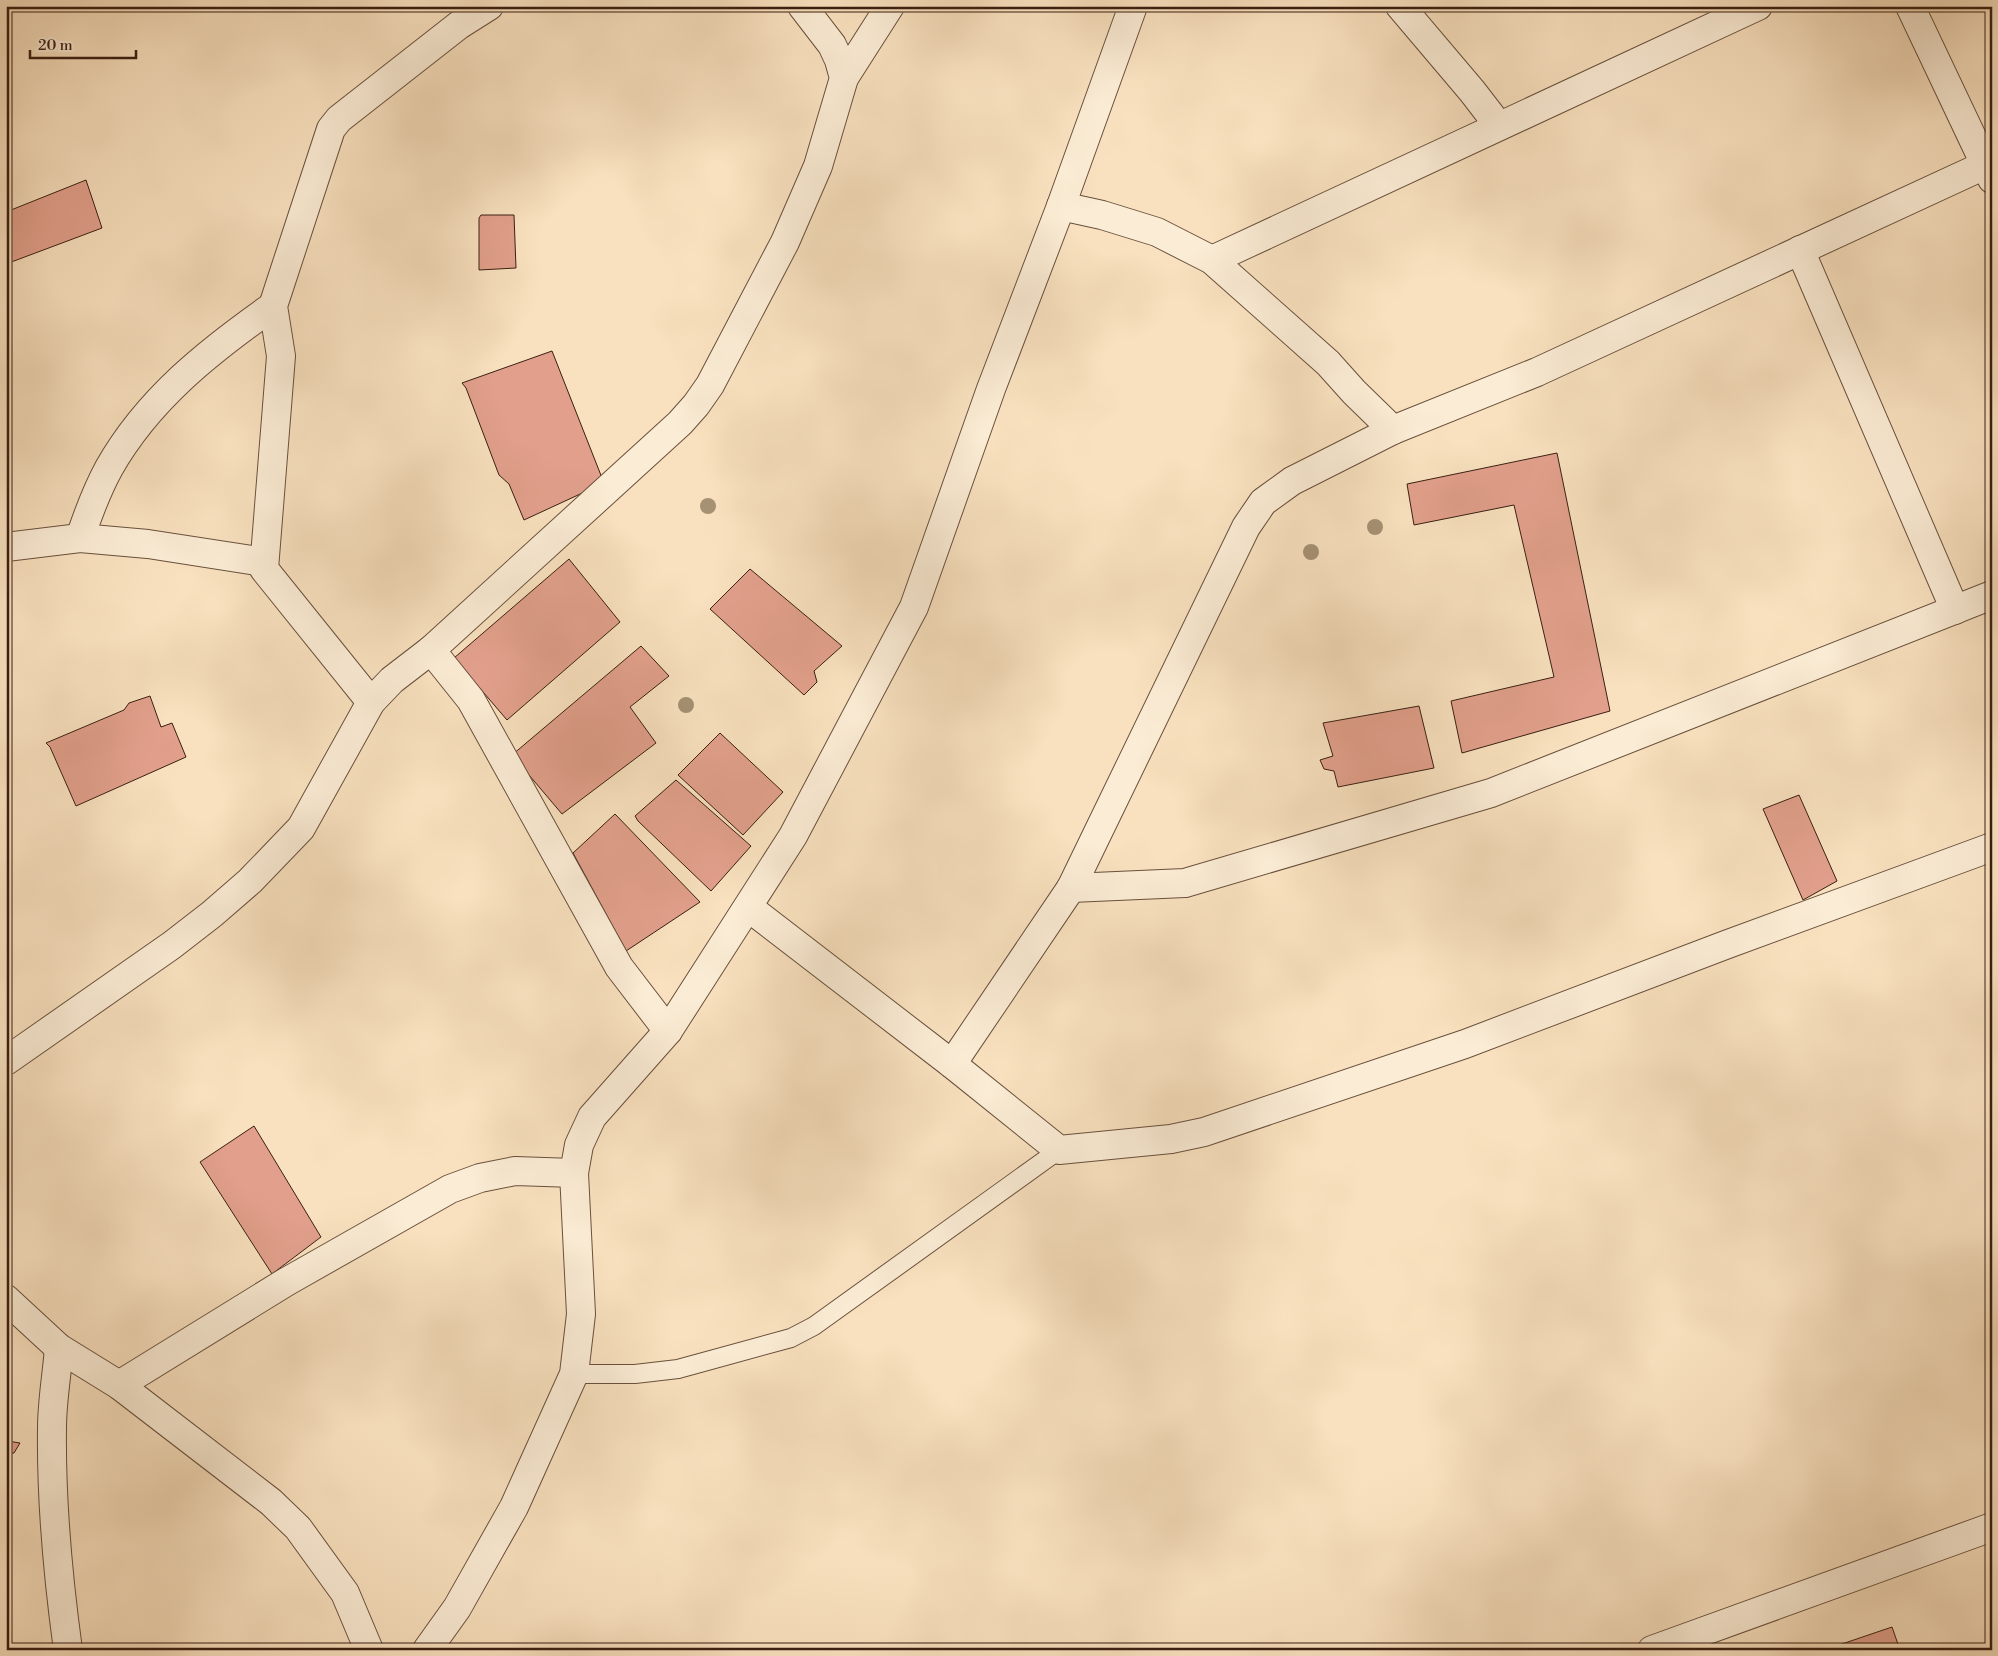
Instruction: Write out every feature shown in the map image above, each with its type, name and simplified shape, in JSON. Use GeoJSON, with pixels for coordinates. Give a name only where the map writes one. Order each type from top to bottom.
{"type":"FeatureCollection","features":[{"type":"Feature","properties":{"kind":"street"},"geometry":{"type":"LineString","coordinates":[[371,702],[266,574],[264,562],[281,356],[273,306],[331,129],[339,119],[459,25],[489,6]]}},
{"type":"Feature","properties":{"kind":"street"},"geometry":{"type":"LineString","coordinates":[[802,6],[832,45],[844,78]]}},
{"type":"Feature","properties":{"kind":"street"},"geometry":{"type":"LineString","coordinates":[[6,1061],[172,945],[250,881],[301,828],[371,702],[392,680],[431,650],[680,422],[696,405],[710,385],[785,242],[818,166],[844,78],[890,6]]}},
{"type":"Feature","properties":{"kind":"street"},"geometry":{"type":"LineString","coordinates":[[427,1650],[457,1608],[514,1507],[574,1374],[580,1314],[574,1173],[580,1145],[592,1117],[668,1030],[793,836],[914,607],[992,389],[1134,6]]}},
{"type":"Feature","properties":{"kind":"street"},"geometry":{"type":"LineString","coordinates":[[1400,6],[1499,126]]}},
{"type":"Feature","properties":{"kind":"street"},"geometry":{"type":"LineString","coordinates":[[1212,260],[1758,6]]}},
{"type":"Feature","properties":{"kind":"street"},"geometry":{"type":"LineString","coordinates":[[952,1064],[1071,888],[1246,526],[1263,502],[1292,481],[1393,430],[1537,372],[1800,250],[1988,172],[1910,6]]}},
{"type":"Feature","properties":{"kind":"street"},"geometry":{"type":"LineString","coordinates":[[1061,206],[1102,215],[1157,232],[1212,260],[1328,363],[1354,392],[1393,430]]}},
{"type":"Feature","properties":{"kind":"street"},"geometry":{"type":"LineString","coordinates":[[1800,250],[1955,610]]}},
{"type":"Feature","properties":{"kind":"street"},"geometry":{"type":"LineString","coordinates":[[80,538],[92,502],[108,469],[126,440],[146,415],[161,397],[194,367],[228,338],[273,306]]}},
{"type":"Feature","properties":{"kind":"street"},"geometry":{"type":"LineString","coordinates":[[6,547],[80,538],[148,544],[264,562]]}},
{"type":"Feature","properties":{"kind":"street"},"geometry":{"type":"LineString","coordinates":[[1071,888],[1185,882],[1491,793],[1992,595]]}},
{"type":"Feature","properties":{"kind":"street"},"geometry":{"type":"LineString","coordinates":[[431,650],[471,700],[619,967],[668,1030]]}},
{"type":"Feature","properties":{"kind":"street"},"geometry":{"type":"LineString","coordinates":[[748,907],[952,1064],[1059,1150],[1171,1139],[1204,1132],[1465,1044],[1728,944],[1992,847]]}},
{"type":"Feature","properties":{"kind":"street"},"geometry":{"type":"LineString","coordinates":[[119,1385],[286,1282],[450,1189],[480,1178],[514,1171],[574,1173]]}},
{"type":"Feature","properties":{"kind":"street"},"geometry":{"type":"LineString","coordinates":[[6,1299],[59,1348],[119,1385],[271,1502],[298,1528],[344,1593],[359,1623],[369,1650]]}},
{"type":"Feature","properties":{"kind":"street"},"geometry":{"type":"LineString","coordinates":[[59,1348],[52,1426],[53,1465],[61,1599],[68,1650]]}},
{"type":"Feature","properties":{"kind":"street"},"geometry":{"type":"LineString","coordinates":[[1652,1650],[1992,1527]]}},
{"type":"Feature","properties":{"kind":"lane"},"geometry":{"type":"LineString","coordinates":[[574,1374],[635,1374],[678,1369],[791,1338],[814,1326],[1059,1150]]}},
{"type":"Feature","properties":{"kind":"building"},"geometry":{"type":"Polygon","coordinates":[[[86,180],[102,228],[6,264],[6,212],[86,180]]]}},
{"type":"Feature","properties":{"kind":"building"},"geometry":{"type":"Polygon","coordinates":[[[481,215],[514,215],[516,268],[479,270],[479,218],[481,215]]]}},
{"type":"Feature","properties":{"kind":"building"},"geometry":{"type":"Polygon","coordinates":[[[552,351],[604,483],[524,520],[509,484],[499,475],[466,388],[462,383],[552,351]]]}},
{"type":"Feature","properties":{"kind":"building"},"geometry":{"type":"Polygon","coordinates":[[[1557,453],[1610,711],[1462,753],[1451,701],[1554,677],[1514,505],[1414,525],[1407,484],[1557,453]]]}},
{"type":"Feature","properties":{"kind":"building"},"geometry":{"type":"Polygon","coordinates":[[[569,559],[620,622],[507,720],[454,658],[569,559]]]}},
{"type":"Feature","properties":{"kind":"building"},"geometry":{"type":"Polygon","coordinates":[[[750,569],[842,646],[814,671],[817,682],[804,695],[710,609],[750,569]]]}},
{"type":"Feature","properties":{"kind":"building"},"geometry":{"type":"Polygon","coordinates":[[[641,646],[669,676],[630,707],[656,743],[562,814],[512,755],[641,646]]]}},
{"type":"Feature","properties":{"kind":"building"},"geometry":{"type":"Polygon","coordinates":[[[150,696],[161,727],[172,723],[186,757],[76,806],[50,747],[46,743],[124,710],[129,703],[150,696]]]}},
{"type":"Feature","properties":{"kind":"building"},"geometry":{"type":"Polygon","coordinates":[[[1419,706],[1434,768],[1338,787],[1334,771],[1324,769],[1320,760],[1333,756],[1323,723],[1419,706]]]}},
{"type":"Feature","properties":{"kind":"building"},"geometry":{"type":"Polygon","coordinates":[[[720,733],[783,792],[743,835],[678,775],[720,733]]]}},
{"type":"Feature","properties":{"kind":"building"},"geometry":{"type":"Polygon","coordinates":[[[676,780],[751,846],[711,891],[635,816],[676,780]]]}},
{"type":"Feature","properties":{"kind":"building"},"geometry":{"type":"Polygon","coordinates":[[[1799,795],[1837,881],[1803,900],[1763,809],[1799,795]]]}},
{"type":"Feature","properties":{"kind":"building"},"geometry":{"type":"Polygon","coordinates":[[[615,814],[700,902],[626,951],[573,853],[615,814]]]}},
{"type":"Feature","properties":{"kind":"building"},"geometry":{"type":"Polygon","coordinates":[[[254,1126],[321,1237],[272,1274],[200,1162],[254,1126]]]}},
{"type":"Feature","properties":{"kind":"building"},"geometry":{"type":"Polygon","coordinates":[[[6,1424],[11,1437],[8,1441],[20,1443],[14,1453],[6,1454],[6,1424]]]}},
{"type":"Feature","properties":{"kind":"building"},"geometry":{"type":"Polygon","coordinates":[[[1892,1627],[1900,1650],[1834,1650],[1833,1647],[1892,1627]]]}}]}
